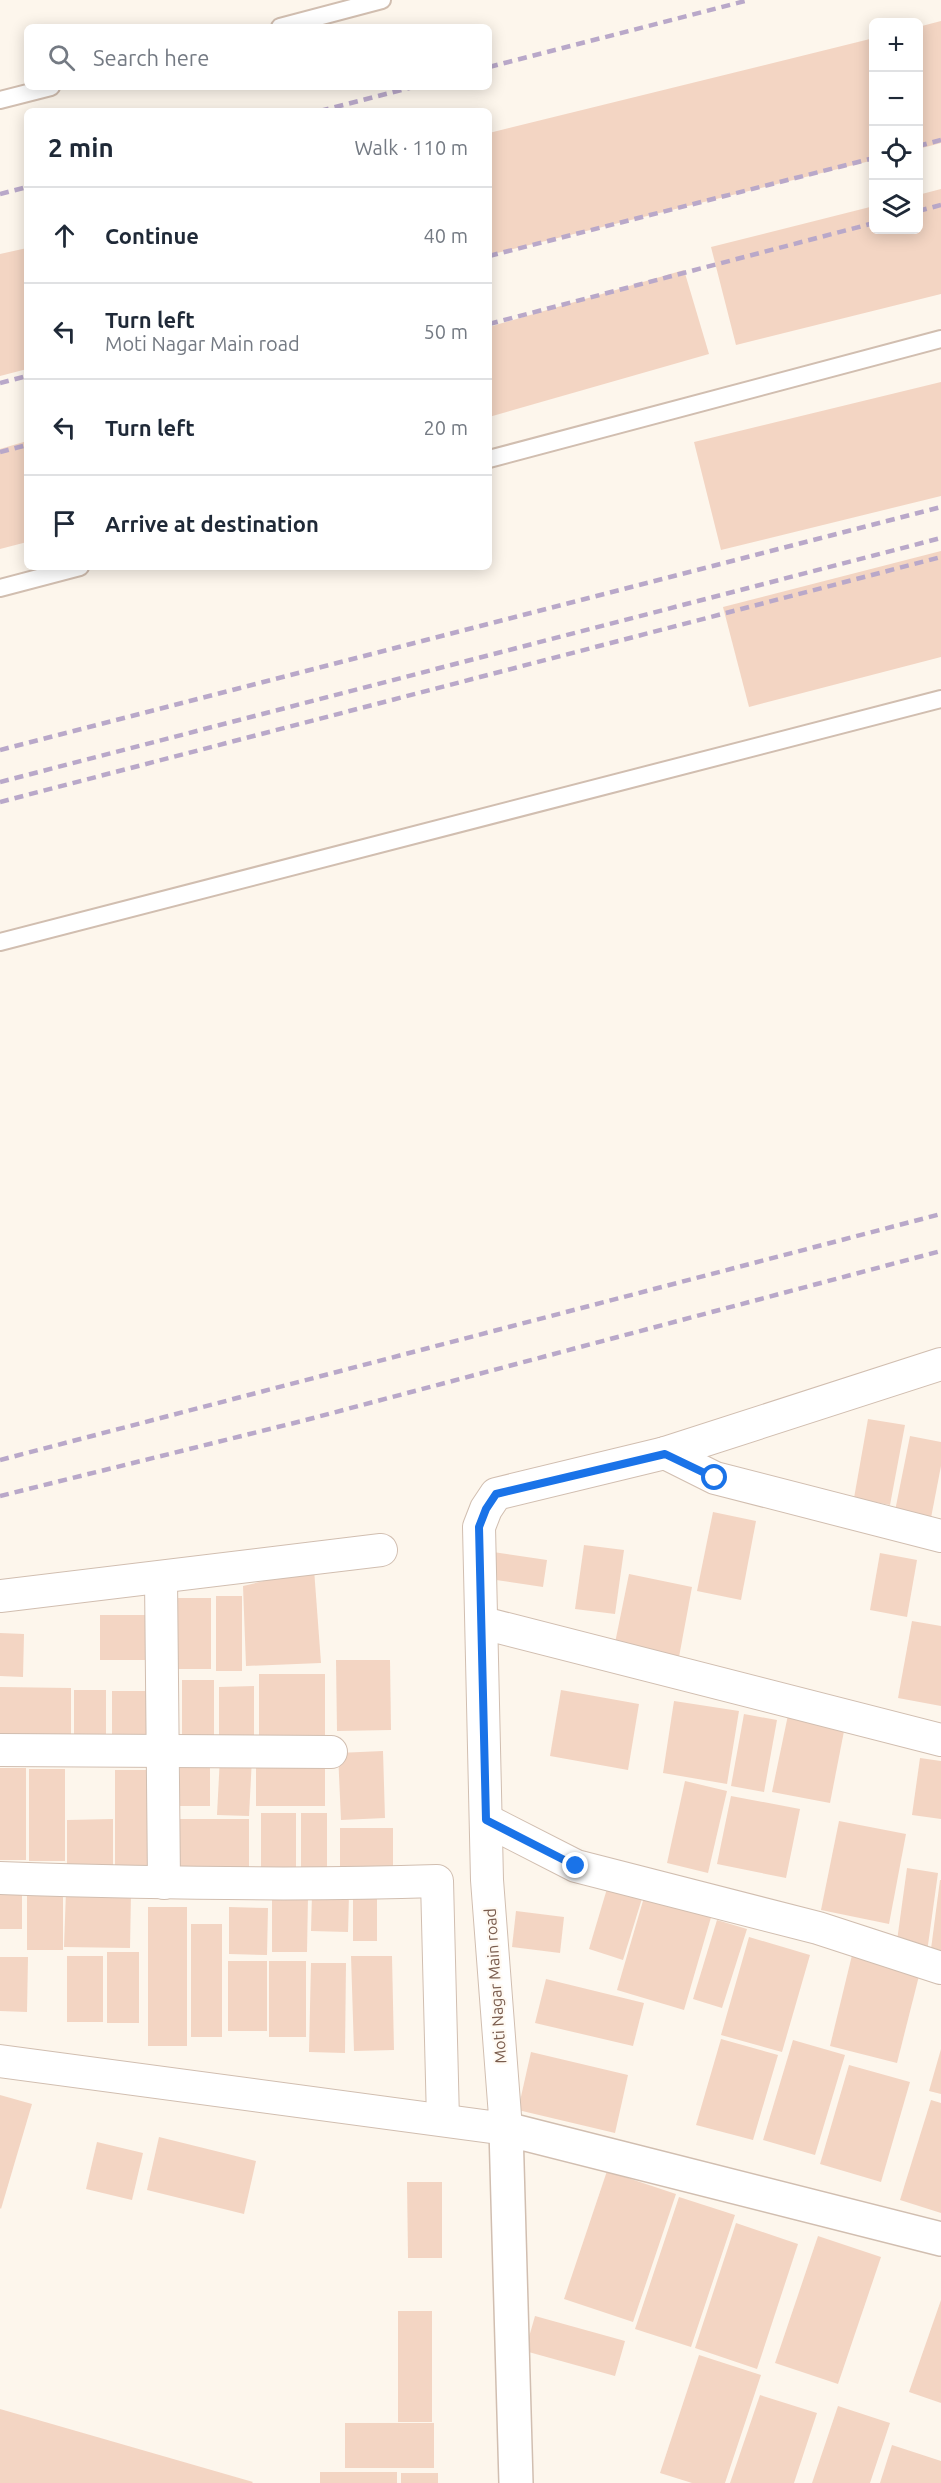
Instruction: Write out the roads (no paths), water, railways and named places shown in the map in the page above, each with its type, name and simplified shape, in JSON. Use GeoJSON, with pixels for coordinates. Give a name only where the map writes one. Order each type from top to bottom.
{"type":"FeatureCollection","features":[{"type":"Feature","properties":{"kind":"street"},"geometry":{"type":"LineString","coordinates":[[665,1454],[941,1364]]}},
{"type":"Feature","properties":{"kind":"street"},"geometry":{"type":"LineString","coordinates":[[665,1454],[715,1478],[941,1536]]}},
{"type":"Feature","properties":{"kind":"street","name":"Moti Nagar Main road"},"geometry":{"type":"LineString","coordinates":[[516,2483],[506,2129],[487,1880],[483,1623],[479,1527],[486,1509],[496,1494],[665,1454]]}},
{"type":"Feature","properties":{"kind":"street"},"geometry":{"type":"LineString","coordinates":[[0,1596],[381,1550]]}},
{"type":"Feature","properties":{"kind":"street"},"geometry":{"type":"LineString","coordinates":[[161,1578],[164,1883]]}},
{"type":"Feature","properties":{"kind":"street"},"geometry":{"type":"LineString","coordinates":[[483,1623],[941,1740]]}},
{"type":"Feature","properties":{"kind":"street"},"geometry":{"type":"LineString","coordinates":[[0,1750],[331,1752]]}},
{"type":"Feature","properties":{"kind":"street"},"geometry":{"type":"LineString","coordinates":[[486,1820],[576,1866],[818,1928],[941,1968]]}},
{"type":"Feature","properties":{"kind":"street"},"geometry":{"type":"LineString","coordinates":[[0,1878],[164,1883],[333,1884],[437,1881],[443,2120]]}},
{"type":"Feature","properties":{"kind":"street"},"geometry":{"type":"LineString","coordinates":[[0,2061],[506,2129],[941,2239]]}},
{"type":"Feature","properties":{"kind":"lane"},"geometry":{"type":"LineString","coordinates":[[290,24],[382,0]]}},
{"type":"Feature","properties":{"kind":"lane"},"geometry":{"type":"LineString","coordinates":[[0,100],[39,90]]}},
{"type":"Feature","properties":{"kind":"lane"},"geometry":{"type":"LineString","coordinates":[[492,458],[941,339]]}},
{"type":"Feature","properties":{"kind":"lane"},"geometry":{"type":"LineString","coordinates":[[0,588],[69,570]]}},
{"type":"Feature","properties":{"kind":"lane"},"geometry":{"type":"LineString","coordinates":[[0,942],[941,699]]}},
{"type":"Feature","properties":{"kind":"railway"},"geometry":{"type":"LineString","coordinates":[[492,66],[749,0]]}},
{"type":"Feature","properties":{"kind":"railway"},"geometry":{"type":"LineString","coordinates":[[332,108],[401,90]]}},
{"type":"Feature","properties":{"kind":"railway"},"geometry":{"type":"LineString","coordinates":[[923,145],[941,140]]}},
{"type":"Feature","properties":{"kind":"railway"},"geometry":{"type":"LineString","coordinates":[[492,255],[869,159]]}},
{"type":"Feature","properties":{"kind":"railway"},"geometry":{"type":"LineString","coordinates":[[0,194],[24,188]]}},
{"type":"Feature","properties":{"kind":"railway"},"geometry":{"type":"LineString","coordinates":[[923,210],[941,205]]}},
{"type":"Feature","properties":{"kind":"railway"},"geometry":{"type":"LineString","coordinates":[[492,323],[869,224]]}},
{"type":"Feature","properties":{"kind":"railway"},"geometry":{"type":"LineString","coordinates":[[0,383],[24,377]]}},
{"type":"Feature","properties":{"kind":"railway"},"geometry":{"type":"LineString","coordinates":[[0,452],[24,446]]}},
{"type":"Feature","properties":{"kind":"railway"},"geometry":{"type":"LineString","coordinates":[[0,750],[941,507]]}},
{"type":"Feature","properties":{"kind":"railway"},"geometry":{"type":"LineString","coordinates":[[0,782],[941,538]]}},
{"type":"Feature","properties":{"kind":"railway"},"geometry":{"type":"LineString","coordinates":[[0,802],[941,557]]}},
{"type":"Feature","properties":{"kind":"railway"},"geometry":{"type":"LineString","coordinates":[[0,1460],[941,1214]]}},
{"type":"Feature","properties":{"kind":"railway"},"geometry":{"type":"LineString","coordinates":[[0,1496],[302,1421],[941,1251]]}}]}
